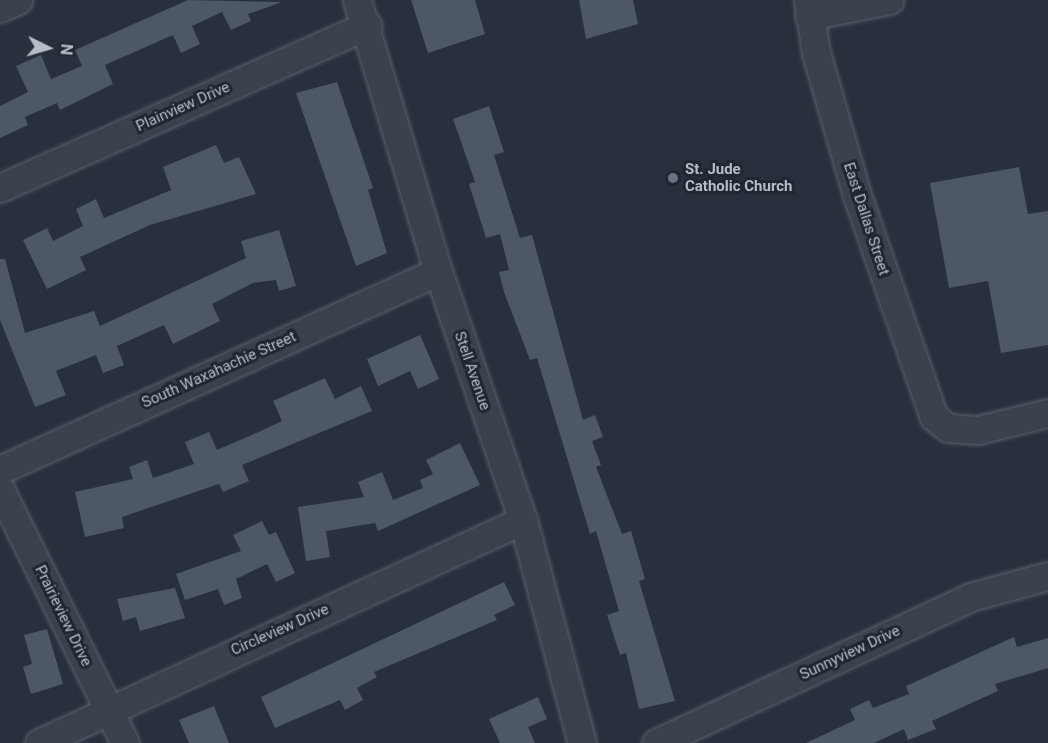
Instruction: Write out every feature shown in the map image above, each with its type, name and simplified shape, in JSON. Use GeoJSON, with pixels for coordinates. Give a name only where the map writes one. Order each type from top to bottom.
{"type":"FeatureCollection","features":[{"type":"Feature","properties":{"kind":"street"},"geometry":{"type":"LineString","coordinates":[[0,8],[18,0]]}},
{"type":"Feature","properties":{"kind":"street","name":"Stell Avenue"},"geometry":{"type":"LineString","coordinates":[[357,0],[367,26],[438,271],[523,520],[582,743]]}},
{"type":"Feature","properties":{"kind":"street"},"geometry":{"type":"LineString","coordinates":[[808,8],[889,0]]}},
{"type":"Feature","properties":{"kind":"street","name":"East Dallas Street"},"geometry":{"type":"LineString","coordinates":[[808,8],[867,227],[934,417],[948,428],[978,430],[1048,412]]}},
{"type":"Feature","properties":{"kind":"street","name":"Plainview Drive"},"geometry":{"type":"LineString","coordinates":[[0,188],[367,26]]}},
{"type":"Feature","properties":{"kind":"street","name":"South Waxahachie Street"},"geometry":{"type":"LineString","coordinates":[[0,470],[438,271]]}},
{"type":"Feature","properties":{"kind":"street","name":"Prairieview Drive"},"geometry":{"type":"LineString","coordinates":[[0,489],[125,743]]}},
{"type":"Feature","properties":{"kind":"street","name":"Circleview Drive"},"geometry":{"type":"LineString","coordinates":[[39,743],[109,707],[523,520]]}},
{"type":"Feature","properties":{"kind":"street","name":"Sunnyview Drive"},"geometry":{"type":"LineString","coordinates":[[656,743],[970,597],[1048,576]]}},
{"type":"Feature","properties":{"kind":"building"},"geometry":{"type":"Polygon","coordinates":[[[188,0],[282,2],[248,14],[251,21],[231,30],[222,12],[192,26],[200,44],[181,53],[173,35],[105,65],[113,84],[60,110],[57,103],[25,117],[28,125],[0,138],[0,106],[28,92],[16,66],[41,55],[51,79],[82,66],[75,50],[188,0]]]}},
{"type":"Feature","properties":{"kind":"building"},"geometry":{"type":"Polygon","coordinates":[[[411,0],[475,0],[485,34],[428,53],[411,0]]]}},
{"type":"Feature","properties":{"kind":"building"},"geometry":{"type":"Polygon","coordinates":[[[579,0],[633,0],[638,24],[586,39],[579,0]]]}},
{"type":"Feature","properties":{"kind":"building"},"geometry":{"type":"Polygon","coordinates":[[[337,82],[373,188],[368,190],[387,253],[356,266],[296,93],[337,82]]]}},
{"type":"Feature","properties":{"kind":"building"},"geometry":{"type":"Polygon","coordinates":[[[489,106],[504,152],[494,155],[520,238],[532,235],[583,420],[595,415],[603,437],[592,441],[601,465],[596,467],[622,534],[631,531],[645,579],[639,581],[675,701],[639,709],[626,653],[620,655],[607,615],[619,611],[596,531],[590,534],[537,358],[530,360],[504,292],[499,272],[509,270],[500,234],[486,238],[469,184],[475,182],[453,119],[489,106]]]}},
{"type":"Feature","properties":{"kind":"building"},"geometry":{"type":"Polygon","coordinates":[[[216,145],[224,163],[239,157],[256,194],[150,225],[80,257],[86,270],[47,289],[23,240],[47,228],[53,241],[83,226],[76,209],[96,199],[104,218],[171,190],[163,167],[216,145]]]}},
{"type":"Feature","properties":{"kind":"building"},"geometry":{"type":"Polygon","coordinates":[[[1019,167],[1028,214],[1048,211],[1048,345],[1001,353],[988,281],[949,288],[930,183],[1019,167]]]}},
{"type":"Feature","properties":{"kind":"building"},"geometry":{"type":"Polygon","coordinates":[[[279,230],[296,286],[279,291],[276,280],[253,283],[212,304],[220,321],[173,344],[164,325],[117,346],[124,365],[103,373],[96,355],[56,371],[66,395],[35,407],[0,320],[0,259],[5,259],[25,333],[94,311],[100,326],[246,258],[241,241],[279,230]]]}},
{"type":"Feature","properties":{"kind":"building"},"geometry":{"type":"Polygon","coordinates":[[[420,335],[439,379],[418,389],[410,371],[378,386],[367,359],[420,335]]]}},
{"type":"Feature","properties":{"kind":"building"},"geometry":{"type":"Polygon","coordinates":[[[325,378],[335,399],[361,386],[372,411],[242,465],[249,481],[223,492],[219,484],[122,517],[124,528],[85,537],[75,492],[133,479],[129,467],[147,460],[153,478],[194,464],[185,442],[209,432],[217,450],[254,434],[282,421],[273,401],[325,378]]]}},
{"type":"Feature","properties":{"kind":"building"},"geometry":{"type":"Polygon","coordinates":[[[460,443],[480,485],[378,531],[375,523],[326,531],[330,557],[306,561],[298,507],[364,497],[358,482],[382,472],[393,500],[423,488],[420,480],[433,474],[426,460],[460,443]]]}},
{"type":"Feature","properties":{"kind":"building"},"geometry":{"type":"Polygon","coordinates":[[[262,521],[269,535],[276,532],[295,573],[276,582],[267,564],[236,579],[242,598],[224,605],[218,589],[185,600],[176,574],[241,551],[233,535],[262,521]]]}},
{"type":"Feature","properties":{"kind":"building"},"geometry":{"type":"Polygon","coordinates":[[[504,582],[515,605],[494,615],[497,620],[374,672],[377,677],[357,688],[363,700],[345,710],[340,700],[275,728],[261,697],[504,582]]]}},
{"type":"Feature","properties":{"kind":"building"},"geometry":{"type":"Polygon","coordinates":[[[175,588],[185,618],[140,631],[136,617],[123,621],[117,599],[175,588]]]}},
{"type":"Feature","properties":{"kind":"building"},"geometry":{"type":"Polygon","coordinates":[[[47,629],[63,684],[31,694],[23,667],[32,664],[24,635],[47,629]]]}},
{"type":"Feature","properties":{"kind":"building"},"geometry":{"type":"Polygon","coordinates":[[[1014,637],[1017,647],[1048,638],[1048,668],[995,684],[998,691],[932,721],[936,729],[908,740],[904,729],[874,743],[806,743],[855,720],[850,709],[869,700],[873,708],[909,694],[906,686],[1014,637]]]}},
{"type":"Feature","properties":{"kind":"building"},"geometry":{"type":"Polygon","coordinates":[[[538,697],[547,719],[528,727],[535,743],[500,743],[489,719],[538,697]]]}},
{"type":"Feature","properties":{"kind":"building"},"geometry":{"type":"Polygon","coordinates":[[[214,706],[229,743],[189,743],[179,720],[214,706]]]}},
{"type":"Feature","properties":{"kind":"place","name":"St. Jude Catholic Church"},"geometry":{"type":"Point","coordinates":[673,178]}}]}
